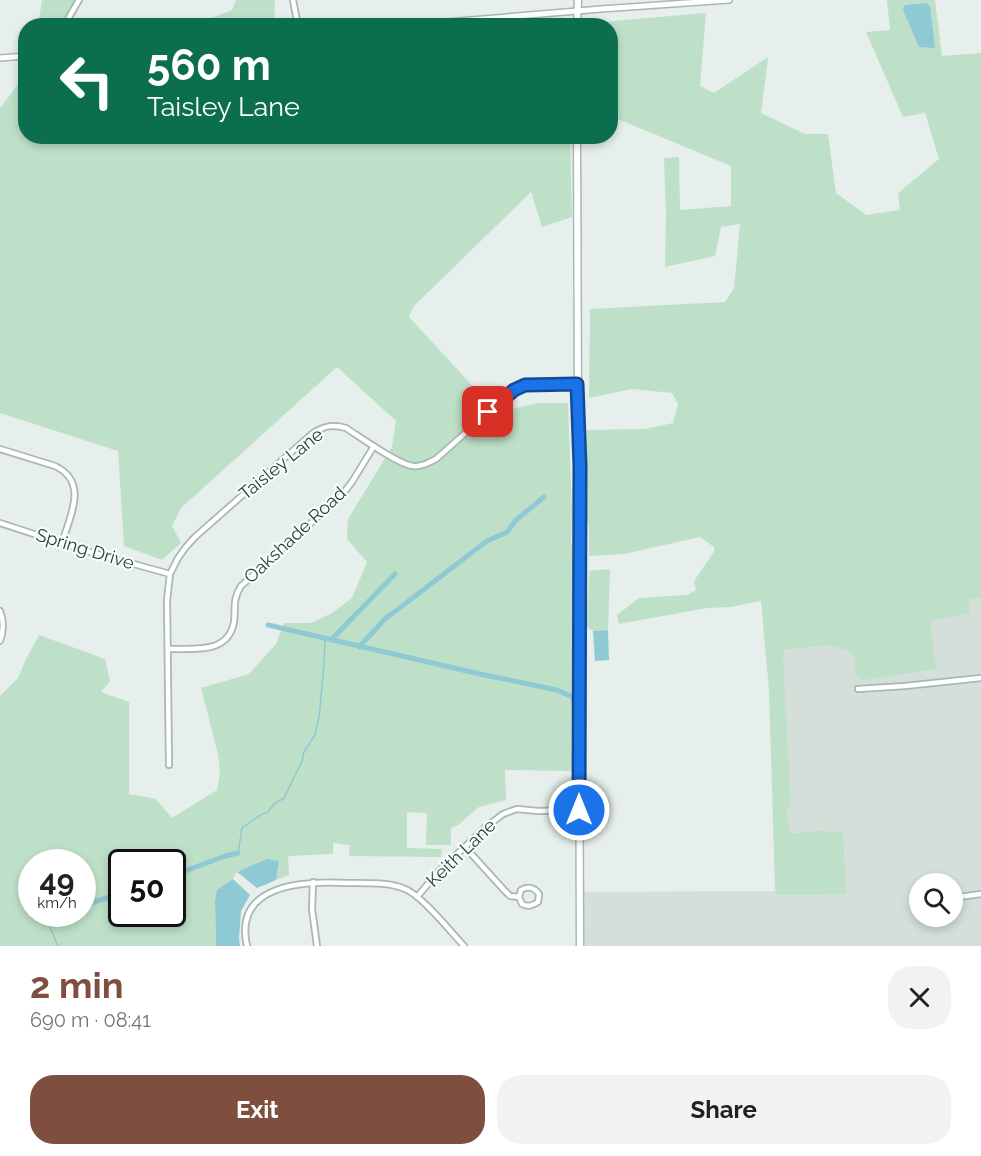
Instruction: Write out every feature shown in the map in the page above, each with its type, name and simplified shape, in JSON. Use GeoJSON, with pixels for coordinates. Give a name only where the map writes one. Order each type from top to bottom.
{"type":"FeatureCollection","features":[{"type":"Feature","properties":{"kind":"main road"},"geometry":{"type":"LineString","coordinates":[[578,0],[578,18]]}},
{"type":"Feature","properties":{"kind":"main road"},"geometry":{"type":"LineString","coordinates":[[578,144],[580,946]]}},
{"type":"Feature","properties":{"kind":"street"},"geometry":{"type":"LineString","coordinates":[[69,18],[79,0]]}},
{"type":"Feature","properties":{"kind":"street"},"geometry":{"type":"LineString","coordinates":[[293,0],[296,18]]}},
{"type":"Feature","properties":{"kind":"street"},"geometry":{"type":"LineString","coordinates":[[494,18],[729,0]]}},
{"type":"Feature","properties":{"kind":"street"},"geometry":{"type":"LineString","coordinates":[[0,58],[18,57]]}},
{"type":"Feature","properties":{"kind":"street","name":"Taisley Lane"},"geometry":{"type":"LineString","coordinates":[[169,765],[167,600],[170,574],[178,558],[195,537],[321,428],[339,426],[346,428],[401,463],[412,466],[424,465],[436,459],[514,390],[525,385],[577,384]]}},
{"type":"Feature","properties":{"kind":"street","name":"Oakshade Road"},"geometry":{"type":"LineString","coordinates":[[168,648],[209,648],[226,640],[234,619],[236,594],[241,586],[341,496],[374,446]]}},
{"type":"Feature","properties":{"kind":"street"},"geometry":{"type":"LineString","coordinates":[[0,449],[55,466],[63,470],[71,479],[75,490],[74,501],[62,543]]}},
{"type":"Feature","properties":{"kind":"street","name":"Spring Drive"},"geometry":{"type":"LineString","coordinates":[[0,523],[170,574]]}},
{"type":"Feature","properties":{"kind":"street"},"geometry":{"type":"LineString","coordinates":[[0,611],[4,624],[0,641]]}},
{"type":"Feature","properties":{"kind":"street"},"geometry":{"type":"LineString","coordinates":[[858,689],[981,678]]}},
{"type":"Feature","properties":{"kind":"street","name":"Keith Lane"},"geometry":{"type":"LineString","coordinates":[[417,897],[438,872],[503,814],[517,809],[579,810]]}},
{"type":"Feature","properties":{"kind":"street"},"geometry":{"type":"LineString","coordinates":[[465,847],[510,896],[519,897]]}},
{"type":"Feature","properties":{"kind":"street"},"geometry":{"type":"LineString","coordinates":[[313,882],[312,909],[317,946]]}},
{"type":"Feature","properties":{"kind":"street"},"geometry":{"type":"LineString","coordinates":[[247,946],[245,923],[254,904],[262,895],[278,889],[313,882],[369,883],[396,886],[408,890],[464,946]]}},
{"type":"Feature","properties":{"kind":"street"},"geometry":{"type":"LineString","coordinates":[[524,888],[532,888],[539,894],[538,902],[531,906],[522,904],[519,897],[520,890],[524,888]]}},
{"type":"Feature","properties":{"kind":"street"},"geometry":{"type":"LineString","coordinates":[[963,896],[981,894]]}},
{"type":"Feature","properties":{"kind":"shaded area"},"geometry":{"type":"Polygon","coordinates":[[[981,567],[981,946],[580,946],[580,892],[778,891],[769,607],[981,567]]]}},
{"type":"Feature","properties":{"kind":"green space"},"geometry":{"type":"Polygon","coordinates":[[[42,0],[80,0],[69,18],[39,18],[42,0]]]}},
{"type":"Feature","properties":{"kind":"green space"},"geometry":{"type":"Polygon","coordinates":[[[236,0],[275,0],[274,18],[211,18],[232,10],[236,0]]]}},
{"type":"Feature","properties":{"kind":"green space"},"geometry":{"type":"Polygon","coordinates":[[[887,0],[935,0],[942,56],[981,53],[981,597],[968,600],[970,613],[930,621],[936,669],[863,680],[856,674],[853,652],[829,645],[784,650],[791,807],[786,811],[790,834],[819,831],[843,832],[846,894],[777,895],[769,690],[761,601],[619,624],[617,615],[639,598],[687,595],[696,590],[694,581],[714,552],[714,547],[700,537],[624,554],[589,556],[589,528],[586,512],[586,430],[645,429],[673,423],[678,404],[672,393],[632,389],[589,398],[590,309],[725,302],[734,288],[740,224],[721,227],[715,256],[665,267],[664,158],[679,157],[680,210],[731,206],[731,166],[618,119],[618,21],[706,13],[700,86],[714,93],[768,57],[761,113],[805,134],[828,134],[836,193],[866,215],[900,210],[898,193],[939,159],[925,113],[903,117],[866,32],[890,30],[887,0]]]}},
{"type":"Feature","properties":{"kind":"green space"},"geometry":{"type":"Polygon","coordinates":[[[18,84],[18,144],[570,144],[572,217],[542,227],[531,192],[413,307],[409,317],[504,420],[513,409],[538,403],[568,403],[571,544],[574,548],[575,604],[572,771],[505,770],[506,800],[479,807],[458,825],[451,828],[451,845],[426,845],[427,813],[407,812],[407,848],[442,849],[441,857],[349,856],[350,845],[333,843],[333,854],[288,856],[289,875],[276,880],[279,861],[237,871],[233,879],[217,891],[215,900],[216,946],[0,946],[0,696],[18,678],[39,635],[105,659],[110,681],[101,692],[129,702],[129,794],[156,799],[172,818],[217,790],[220,772],[218,754],[201,688],[249,674],[276,644],[284,623],[311,623],[332,613],[352,598],[367,562],[347,539],[348,519],[392,447],[396,421],[337,367],[181,508],[172,526],[181,543],[162,560],[124,546],[118,451],[0,413],[0,108],[18,84]]]}},
{"type":"Feature","properties":{"kind":"green space"},"geometry":{"type":"Polygon","coordinates":[[[610,569],[608,630],[593,631],[587,627],[589,571],[610,569]]]}},
{"type":"Feature","properties":{"kind":"water"},"geometry":{"type":"Polygon","coordinates":[[[927,3],[930,6],[935,48],[919,47],[903,10],[905,5],[927,3]]]}},
{"type":"Feature","properties":{"kind":"water"},"geometry":{"type":"Polygon","coordinates":[[[608,630],[609,660],[595,661],[593,631],[608,630]]]}},
{"type":"Feature","properties":{"kind":"water"},"geometry":{"type":"Polygon","coordinates":[[[267,859],[279,861],[276,880],[257,888],[237,872],[267,859]]]}},
{"type":"Feature","properties":{"kind":"water"},"geometry":{"type":"Polygon","coordinates":[[[233,879],[250,895],[241,911],[240,946],[216,946],[215,900],[217,890],[233,879]]]}},
{"type":"Feature","properties":{"kind":"waterway"},"geometry":{"type":"LineString","coordinates":[[359,647],[386,618],[487,541],[507,532],[516,520],[544,497]]}},
{"type":"Feature","properties":{"kind":"waterway"},"geometry":{"type":"LineString","coordinates":[[331,640],[395,574]]}},
{"type":"Feature","properties":{"kind":"waterway"},"geometry":{"type":"LineString","coordinates":[[268,625],[557,690],[573,697],[575,712]]}},
{"type":"Feature","properties":{"kind":"waterway"},"geometry":{"type":"LineString","coordinates":[[238,853],[242,828],[268,812],[274,804],[284,798],[304,752],[315,735],[319,717],[325,639]]}},
{"type":"Feature","properties":{"kind":"waterway"},"geometry":{"type":"LineString","coordinates":[[186,871],[238,853]]}},
{"type":"Feature","properties":{"kind":"waterway"},"geometry":{"type":"LineString","coordinates":[[96,901],[108,898]]}},
{"type":"Feature","properties":{"kind":"waterway"},"geometry":{"type":"LineString","coordinates":[[50,927],[58,946]]}},
{"type":"Feature","properties":{"kind":"route"},"geometry":{"type":"LineString","coordinates":[[488,412],[514,390],[525,385],[577,384],[580,466],[579,810]]}}]}
